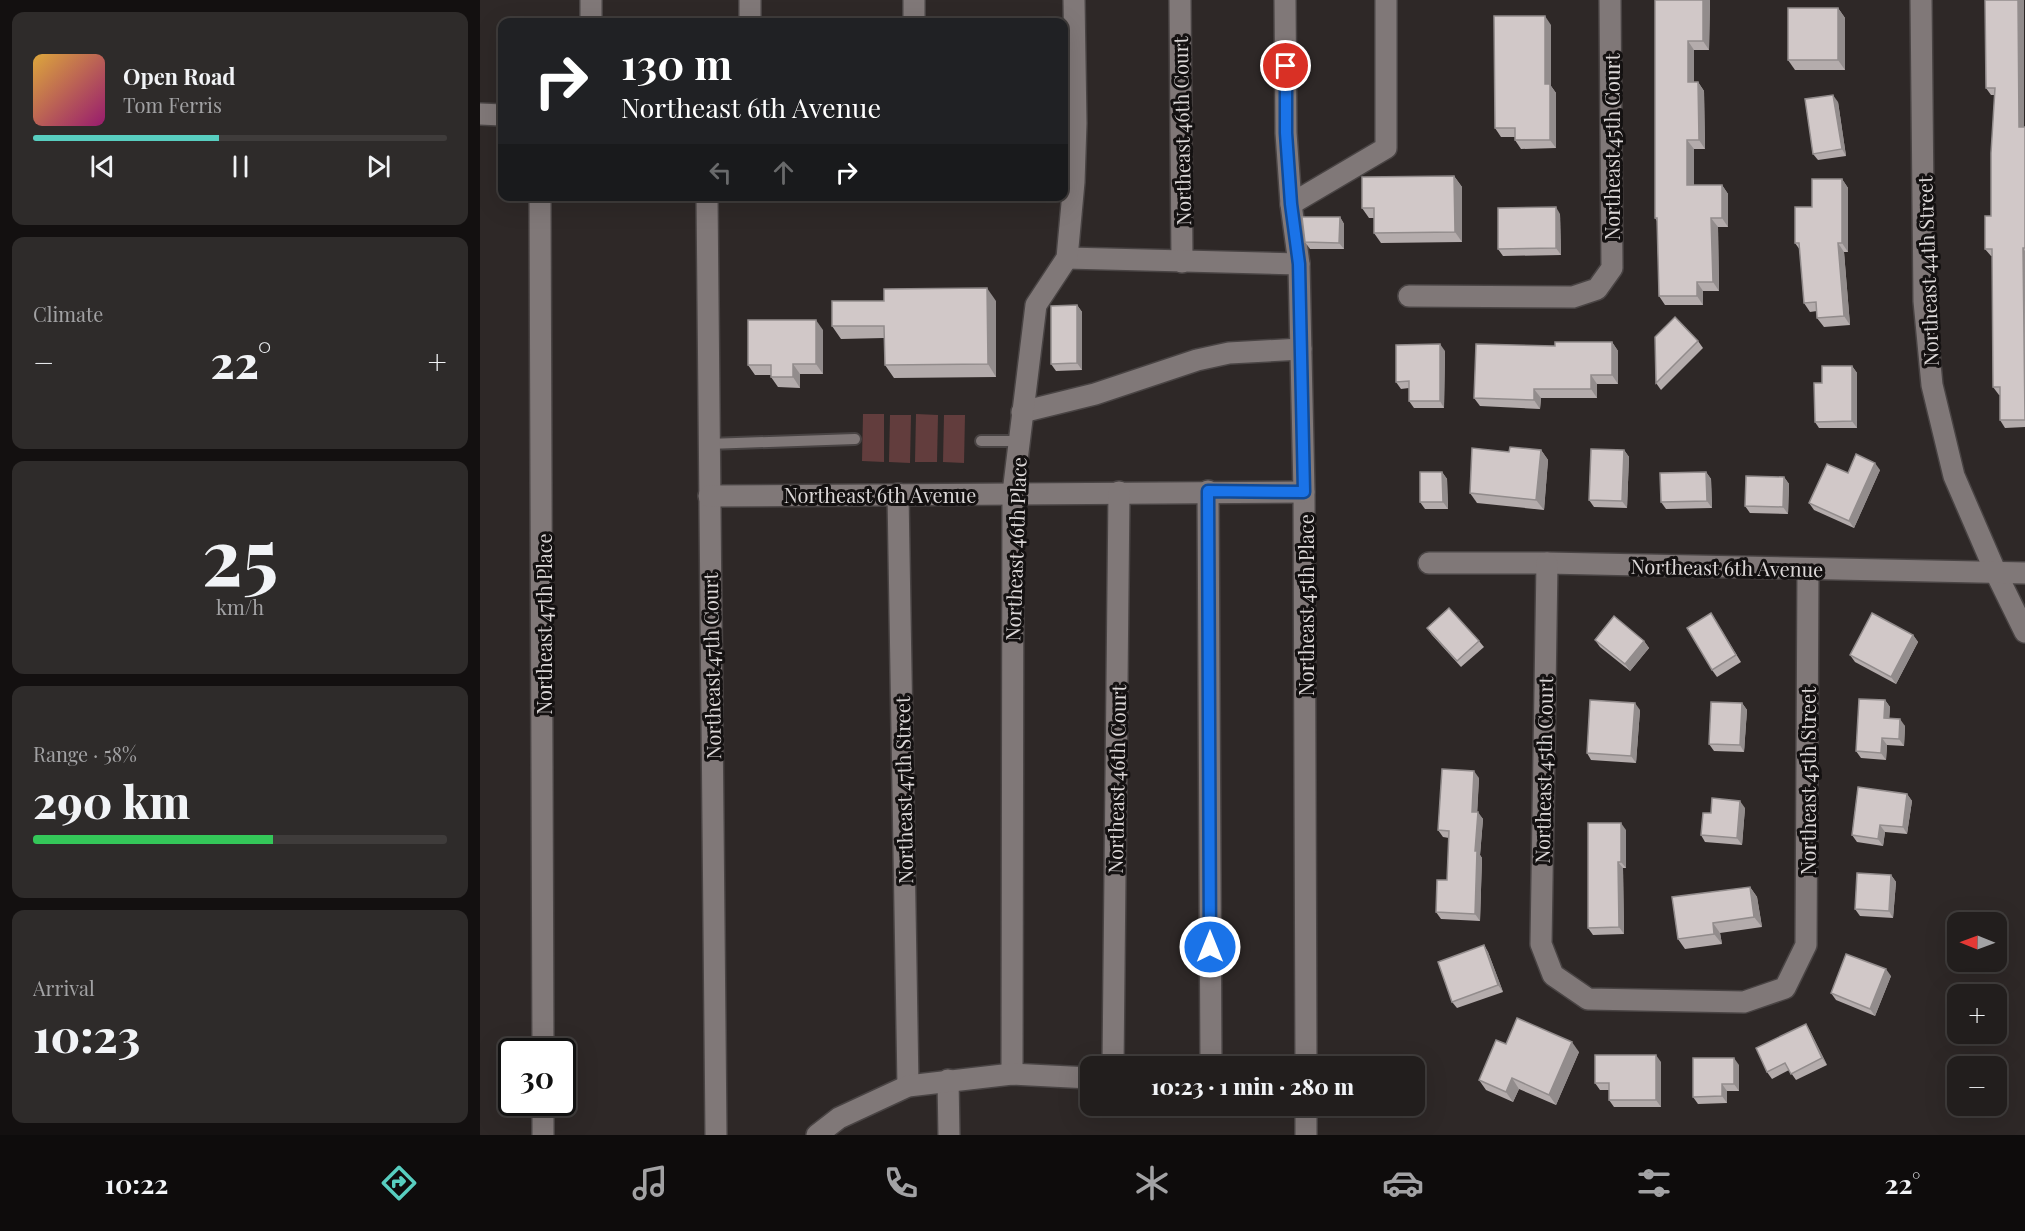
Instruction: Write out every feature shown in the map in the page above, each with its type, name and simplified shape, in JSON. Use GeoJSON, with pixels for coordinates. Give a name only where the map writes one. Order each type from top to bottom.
{"type":"FeatureCollection","features":[{"type":"Feature","properties":{"kind":"street"},"geometry":{"type":"LineString","coordinates":[[591,0],[591,18]]}},
{"type":"Feature","properties":{"kind":"street"},"geometry":{"type":"LineString","coordinates":[[750,0],[750,18]]}},
{"type":"Feature","properties":{"kind":"street"},"geometry":{"type":"LineString","coordinates":[[914,0],[914,18]]}},
{"type":"Feature","properties":{"kind":"street","name":"Northeast 46th Place"},"geometry":{"type":"LineString","coordinates":[[1012,1074],[1013,493],[1035,304],[1067,258],[1074,182],[1070,123],[1074,0]]}},
{"type":"Feature","properties":{"kind":"street","name":"Northeast 46th Court"},"geometry":{"type":"LineString","coordinates":[[1179,0],[1182,262]]}},
{"type":"Feature","properties":{"kind":"street","name":"Northeast 45th Place"},"geometry":{"type":"LineString","coordinates":[[1285,0],[1286,133],[1291,204],[1299,264],[1304,492],[1306,1056]]}},
{"type":"Feature","properties":{"kind":"street"},"geometry":{"type":"LineString","coordinates":[[1291,204],[1386,148],[1386,0]]}},
{"type":"Feature","properties":{"kind":"street","name":"Northeast 45th Court"},"geometry":{"type":"LineString","coordinates":[[1409,296],[1573,297],[1597,289],[1612,268],[1610,0]]}},
{"type":"Feature","properties":{"kind":"street","name":"Northeast 44th Street"},"geometry":{"type":"LineString","coordinates":[[1920,0],[1924,301],[1932,385],[1954,476],[1996,573],[2025,632]]}},
{"type":"Feature","properties":{"kind":"street"},"geometry":{"type":"LineString","coordinates":[[480,114],[498,115]]}},
{"type":"Feature","properties":{"kind":"street","name":"Northeast 47th Place"},"geometry":{"type":"LineString","coordinates":[[540,201],[543,1038]]}},
{"type":"Feature","properties":{"kind":"street","name":"Northeast 47th Court"},"geometry":{"type":"LineString","coordinates":[[706,201],[716,1135]]}},
{"type":"Feature","properties":{"kind":"street"},"geometry":{"type":"LineString","coordinates":[[1067,258],[1299,264]]}},
{"type":"Feature","properties":{"kind":"street"},"geometry":{"type":"LineString","coordinates":[[1022,412],[1095,394],[1197,360],[1229,353],[1301,349]]}},
{"type":"Feature","properties":{"kind":"street"},"geometry":{"type":"LineString","coordinates":[[1208,491],[1211,1056]]}},
{"type":"Feature","properties":{"kind":"street","name":"Northeast 46th Court"},"geometry":{"type":"LineString","coordinates":[[1113,1056],[1119,492]]}},
{"type":"Feature","properties":{"kind":"street","name":"Northeast 6th Avenue"},"geometry":{"type":"LineString","coordinates":[[709,496],[1304,492]]}},
{"type":"Feature","properties":{"kind":"street","name":"Northeast 47th Street"},"geometry":{"type":"LineString","coordinates":[[898,494],[908,1086]]}},
{"type":"Feature","properties":{"kind":"street","name":"Northeast 6th Avenue"},"geometry":{"type":"LineString","coordinates":[[1429,563],[1547,563],[2025,573]]}},
{"type":"Feature","properties":{"kind":"street","name":"Northeast 45th Court"},"geometry":{"type":"LineString","coordinates":[[1547,563],[1541,944],[1553,975],[1588,999],[1744,1002],[1785,988]]}},
{"type":"Feature","properties":{"kind":"street","name":"Northeast 45th Street"},"geometry":{"type":"LineString","coordinates":[[1785,988],[1806,945],[1808,570]]}},
{"type":"Feature","properties":{"kind":"street"},"geometry":{"type":"LineString","coordinates":[[817,1135],[838,1118],[908,1086],[1012,1074],[1080,1077]]}},
{"type":"Feature","properties":{"kind":"street"},"geometry":{"type":"LineString","coordinates":[[948,1080],[949,1135]]}},
{"type":"Feature","properties":{"kind":"street"},"geometry":{"type":"LineString","coordinates":[[543,1116],[543,1135]]}},
{"type":"Feature","properties":{"kind":"street"},"geometry":{"type":"LineString","coordinates":[[1306,1116],[1306,1135]]}},
{"type":"Feature","properties":{"kind":"lane"},"geometry":{"type":"LineString","coordinates":[[708,444],[855,439]]}},
{"type":"Feature","properties":{"kind":"lane"},"geometry":{"type":"LineString","coordinates":[[981,441],[1019,441]]}},
{"type":"Feature","properties":{"kind":"shaded area"},"geometry":{"type":"Polygon","coordinates":[[[863,414],[884,414],[884,462],[862,461],[863,414]]]}},
{"type":"Feature","properties":{"kind":"shaded area"},"geometry":{"type":"Polygon","coordinates":[[[916,414],[938,415],[937,462],[915,462],[916,414]]]}},
{"type":"Feature","properties":{"kind":"shaded area"},"geometry":{"type":"Polygon","coordinates":[[[890,415],[911,415],[910,463],[889,462],[890,415]]]}},
{"type":"Feature","properties":{"kind":"shaded area"},"geometry":{"type":"Polygon","coordinates":[[[944,415],[965,415],[964,463],[943,462],[944,415]]]}},
{"type":"Feature","properties":{"kind":"building"},"geometry":{"type":"Polygon","coordinates":[[[1655,0],[1703,0],[1703,41],[1688,41],[1688,82],[1698,82],[1699,140],[1687,140],[1687,185],[1722,185],[1722,218],[1711,218],[1713,282],[1697,282],[1697,296],[1659,296],[1657,218],[1655,218],[1655,0]]]}},
{"type":"Feature","properties":{"kind":"building"},"geometry":{"type":"Polygon","coordinates":[[[1985,0],[2018,0],[2019,127],[2025,127],[2025,248],[2023,248],[2025,420],[2000,420],[2000,387],[1993,387],[1992,249],[1985,249],[1985,216],[1991,216],[1991,153],[1995,88],[1986,88],[1985,0]]]}},
{"type":"Feature","properties":{"kind":"building"},"geometry":{"type":"Polygon","coordinates":[[[1788,8],[1838,8],[1838,60],[1788,60],[1788,8]]]}},
{"type":"Feature","properties":{"kind":"building"},"geometry":{"type":"Polygon","coordinates":[[[1494,16],[1545,16],[1545,84],[1550,84],[1550,140],[1515,140],[1515,128],[1495,128],[1494,16]]]}},
{"type":"Feature","properties":{"kind":"building"},"geometry":{"type":"Polygon","coordinates":[[[1833,95],[1842,149],[1813,154],[1805,99],[1833,95]]]}},
{"type":"Feature","properties":{"kind":"building"},"geometry":{"type":"Polygon","coordinates":[[[1454,176],[1455,232],[1374,233],[1374,208],[1362,208],[1362,177],[1454,176]]]}},
{"type":"Feature","properties":{"kind":"building"},"geometry":{"type":"Polygon","coordinates":[[[1812,179],[1842,179],[1842,243],[1838,243],[1844,316],[1817,318],[1816,302],[1804,303],[1799,243],[1795,243],[1795,207],[1812,207],[1812,179]]]}},
{"type":"Feature","properties":{"kind":"building"},"geometry":{"type":"Polygon","coordinates":[[[1556,207],[1556,248],[1498,249],[1498,208],[1556,207]]]}},
{"type":"Feature","properties":{"kind":"building"},"geometry":{"type":"Polygon","coordinates":[[[1302,217],[1340,217],[1339,243],[1305,242],[1302,217]]]}},
{"type":"Feature","properties":{"kind":"building"},"geometry":{"type":"Polygon","coordinates":[[[987,288],[988,364],[885,365],[884,326],[832,326],[832,301],[884,301],[884,289],[987,288]]]}},
{"type":"Feature","properties":{"kind":"building"},"geometry":{"type":"Polygon","coordinates":[[[1077,305],[1077,363],[1051,364],[1051,306],[1077,305]]]}},
{"type":"Feature","properties":{"kind":"building"},"geometry":{"type":"Polygon","coordinates":[[[1675,317],[1698,341],[1656,383],[1655,337],[1675,317]]]}},
{"type":"Feature","properties":{"kind":"building"},"geometry":{"type":"Polygon","coordinates":[[[748,320],[816,320],[816,364],[793,364],[793,377],[771,377],[771,365],[748,365],[748,320]]]}},
{"type":"Feature","properties":{"kind":"building"},"geometry":{"type":"Polygon","coordinates":[[[1555,342],[1612,342],[1612,375],[1591,375],[1591,389],[1534,389],[1534,400],[1474,398],[1476,344],[1555,346],[1555,342]]]}},
{"type":"Feature","properties":{"kind":"building"},"geometry":{"type":"Polygon","coordinates":[[[1440,344],[1440,401],[1409,401],[1409,381],[1396,382],[1396,345],[1440,344]]]}},
{"type":"Feature","properties":{"kind":"building"},"geometry":{"type":"Polygon","coordinates":[[[1822,366],[1852,366],[1852,421],[1815,422],[1814,383],[1822,383],[1822,366]]]}},
{"type":"Feature","properties":{"kind":"building"},"geometry":{"type":"Polygon","coordinates":[[[1510,447],[1541,450],[1536,500],[1470,493],[1472,448],[1509,452],[1510,447]]]}},
{"type":"Feature","properties":{"kind":"building"},"geometry":{"type":"Polygon","coordinates":[[[1591,449],[1624,450],[1622,501],[1589,500],[1591,449]]]}},
{"type":"Feature","properties":{"kind":"building"},"geometry":{"type":"Polygon","coordinates":[[[1856,454],[1875,463],[1849,521],[1809,503],[1827,464],[1848,473],[1856,454]]]}},
{"type":"Feature","properties":{"kind":"building"},"geometry":{"type":"Polygon","coordinates":[[[1420,472],[1442,472],[1443,502],[1420,502],[1420,472]]]}},
{"type":"Feature","properties":{"kind":"building"},"geometry":{"type":"Polygon","coordinates":[[[1706,472],[1707,501],[1661,502],[1660,473],[1706,472]]]}},
{"type":"Feature","properties":{"kind":"building"},"geometry":{"type":"Polygon","coordinates":[[[1746,476],[1784,477],[1783,507],[1745,506],[1746,476]]]}},
{"type":"Feature","properties":{"kind":"building"},"geometry":{"type":"Polygon","coordinates":[[[1449,608],[1479,641],[1457,661],[1427,628],[1449,608]]]}},
{"type":"Feature","properties":{"kind":"building"},"geometry":{"type":"Polygon","coordinates":[[[1711,613],[1736,655],[1712,670],[1687,628],[1711,613]]]}},
{"type":"Feature","properties":{"kind":"building"},"geometry":{"type":"Polygon","coordinates":[[[1872,613],[1913,635],[1891,677],[1850,655],[1872,613]]]}},
{"type":"Feature","properties":{"kind":"building"},"geometry":{"type":"Polygon","coordinates":[[[1614,616],[1644,641],[1625,664],[1595,640],[1614,616]]]}},
{"type":"Feature","properties":{"kind":"building"},"geometry":{"type":"Polygon","coordinates":[[[1859,699],[1885,700],[1884,718],[1900,719],[1899,739],[1882,738],[1881,753],[1856,751],[1859,699]]]}},
{"type":"Feature","properties":{"kind":"building"},"geometry":{"type":"Polygon","coordinates":[[[1590,700],[1635,703],[1631,756],[1587,753],[1590,700]]]}},
{"type":"Feature","properties":{"kind":"building"},"geometry":{"type":"Polygon","coordinates":[[[1711,702],[1742,703],[1740,745],[1709,744],[1711,702]]]}},
{"type":"Feature","properties":{"kind":"building"},"geometry":{"type":"Polygon","coordinates":[[[1442,769],[1474,771],[1472,812],[1478,812],[1475,851],[1477,851],[1475,914],[1436,912],[1437,880],[1447,880],[1449,831],[1438,830],[1442,769]]]}},
{"type":"Feature","properties":{"kind":"building"},"geometry":{"type":"Polygon","coordinates":[[[1858,787],[1907,794],[1903,827],[1880,825],[1878,839],[1852,835],[1858,787]]]}},
{"type":"Feature","properties":{"kind":"building"},"geometry":{"type":"Polygon","coordinates":[[[1712,798],[1740,801],[1737,838],[1701,835],[1703,813],[1711,813],[1712,798]]]}},
{"type":"Feature","properties":{"kind":"building"},"geometry":{"type":"Polygon","coordinates":[[[1588,823],[1621,823],[1621,862],[1618,862],[1619,927],[1588,928],[1588,823]]]}},
{"type":"Feature","properties":{"kind":"building"},"geometry":{"type":"Polygon","coordinates":[[[1857,873],[1891,875],[1889,911],[1855,909],[1857,873]]]}},
{"type":"Feature","properties":{"kind":"building"},"geometry":{"type":"Polygon","coordinates":[[[1750,887],[1754,917],[1713,923],[1714,934],[1678,939],[1672,897],[1750,887]]]}},
{"type":"Feature","properties":{"kind":"building"},"geometry":{"type":"Polygon","coordinates":[[[1484,945],[1498,985],[1452,1002],[1438,962],[1484,945]]]}},
{"type":"Feature","properties":{"kind":"building"},"geometry":{"type":"Polygon","coordinates":[[[1846,954],[1886,969],[1870,1009],[1831,993],[1846,954]]]}},
{"type":"Feature","properties":{"kind":"building"},"geometry":{"type":"Polygon","coordinates":[[[1517,1018],[1572,1042],[1549,1095],[1512,1078],[1506,1092],[1479,1080],[1496,1040],[1506,1044],[1517,1018]]]}},
{"type":"Feature","properties":{"kind":"building"},"geometry":{"type":"Polygon","coordinates":[[[1806,1024],[1822,1058],[1791,1074],[1785,1063],[1767,1072],[1756,1048],[1806,1024]]]}},
{"type":"Feature","properties":{"kind":"building"},"geometry":{"type":"Polygon","coordinates":[[[1595,1055],[1656,1055],[1656,1100],[1609,1100],[1609,1083],[1595,1083],[1595,1055]]]}},
{"type":"Feature","properties":{"kind":"building"},"geometry":{"type":"Polygon","coordinates":[[[1693,1058],[1734,1058],[1734,1084],[1722,1084],[1722,1096],[1693,1097],[1693,1058]]]}},
{"type":"Feature","properties":{"kind":"route"},"geometry":{"type":"LineString","coordinates":[[1210,947],[1208,491],[1304,492],[1299,264],[1291,204],[1286,133],[1286,66]]}}]}
